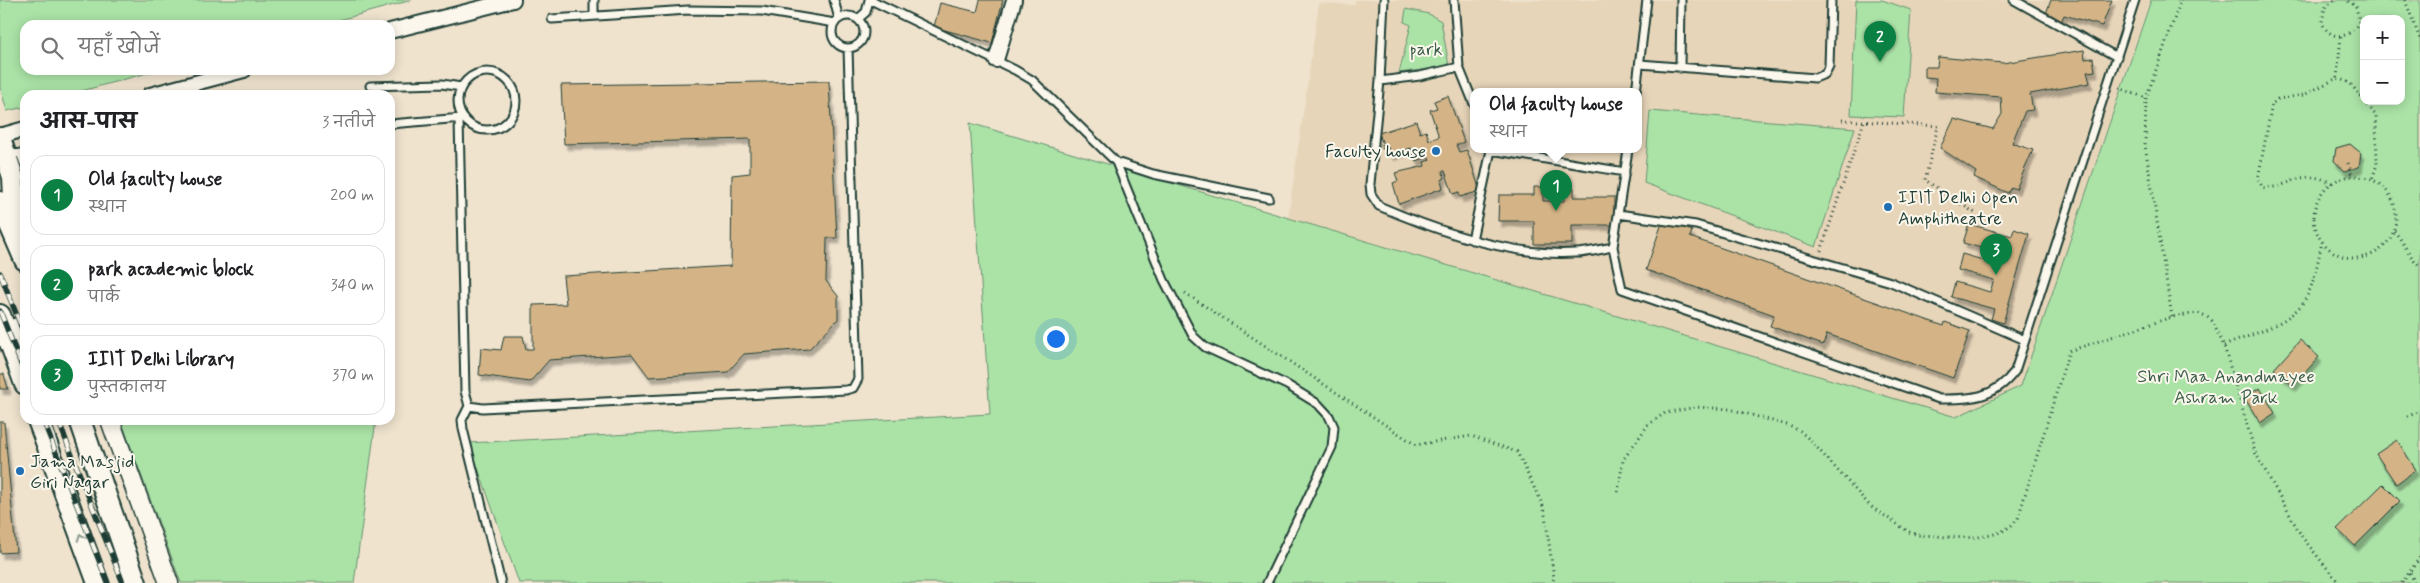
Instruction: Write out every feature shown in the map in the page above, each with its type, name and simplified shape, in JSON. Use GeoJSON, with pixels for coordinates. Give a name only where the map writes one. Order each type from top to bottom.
{"type":"FeatureCollection","features":[{"type":"Feature","properties":{"kind":"main road"},"geometry":{"type":"LineString","coordinates":[[9,148],[13,176],[16,238]]}},
{"type":"Feature","properties":{"kind":"main road"},"geometry":{"type":"LineString","coordinates":[[0,202],[20,248]]}},
{"type":"Feature","properties":{"kind":"main road"},"geometry":{"type":"LineString","coordinates":[[20,326],[2,328],[20,372]]}},
{"type":"Feature","properties":{"kind":"main road"},"geometry":{"type":"LineString","coordinates":[[40,425],[98,583]]}},
{"type":"Feature","properties":{"kind":"main road"},"geometry":{"type":"LineString","coordinates":[[82,425],[136,583]]}},
{"type":"Feature","properties":{"kind":"street"},"geometry":{"type":"LineString","coordinates":[[395,31],[513,0]]}},
{"type":"Feature","properties":{"kind":"street"},"geometry":{"type":"LineString","coordinates":[[996,60],[1014,0]]}},
{"type":"Feature","properties":{"kind":"street"},"geometry":{"type":"LineString","coordinates":[[169,90],[225,75]]}},
{"type":"Feature","properties":{"kind":"street"},"geometry":{"type":"LineString","coordinates":[[9,148],[20,136]]}},
{"type":"Feature","properties":{"kind":"street"},"geometry":{"type":"LineString","coordinates":[[112,425],[169,583]]}},
{"type":"Feature","properties":{"kind":"lane"},"geometry":{"type":"LineString","coordinates":[[594,0],[594,16]]}},
{"type":"Feature","properties":{"kind":"lane"},"geometry":{"type":"LineString","coordinates":[[552,19],[688,10],[762,11],[837,21],[848,16],[858,20],[863,27],[863,37],[857,45],[848,48],[838,45],[833,37],[837,21],[834,0]]}},
{"type":"Feature","properties":{"kind":"lane"},"geometry":{"type":"LineString","coordinates":[[858,20],[866,12],[870,0],[996,60],[1032,80],[1116,162],[1164,280],[1193,336],[1205,347],[1287,385],[1318,404],[1329,416],[1334,427],[1332,447],[1267,583]]}},
{"type":"Feature","properties":{"kind":"lane"},"geometry":{"type":"LineString","coordinates":[[1384,0],[1380,81],[1370,184],[1379,206],[1472,240],[1534,251],[1575,253],[1613,248]]}},
{"type":"Feature","properties":{"kind":"lane"},"geometry":{"type":"LineString","coordinates":[[1454,0],[1459,67],[1470,94]]}},
{"type":"Feature","properties":{"kind":"lane"},"geometry":{"type":"LineString","coordinates":[[1637,88],[1647,0]]}},
{"type":"Feature","properties":{"kind":"lane"},"geometry":{"type":"LineString","coordinates":[[1680,68],[1681,0]]}},
{"type":"Feature","properties":{"kind":"lane"},"geometry":{"type":"LineString","coordinates":[[1640,64],[1815,78],[1825,74],[1829,66],[1831,0]]}},
{"type":"Feature","properties":{"kind":"lane"},"geometry":{"type":"LineString","coordinates":[[2014,0],[2117,57]]}},
{"type":"Feature","properties":{"kind":"lane"},"geometry":{"type":"LineString","coordinates":[[1628,153],[1613,248],[1622,289],[1939,399],[1972,399],[1991,392],[2008,382],[2015,371],[2135,0]]}},
{"type":"Feature","properties":{"kind":"lane"},"geometry":{"type":"LineString","coordinates":[[469,406],[483,408],[665,400],[846,390],[853,388],[858,379],[848,48]]}},
{"type":"Feature","properties":{"kind":"lane"},"geometry":{"type":"LineString","coordinates":[[1380,81],[1420,76],[1459,67]]}},
{"type":"Feature","properties":{"kind":"lane"},"geometry":{"type":"LineString","coordinates":[[395,124],[461,118],[475,128],[494,130],[511,118],[516,100],[515,90],[509,81],[493,72],[474,74],[461,87],[457,105],[461,118],[465,391],[469,406],[462,420],[501,583]]}},
{"type":"Feature","properties":{"kind":"lane"},"geometry":{"type":"LineString","coordinates":[[370,86],[442,84],[461,87]]}},
{"type":"Feature","properties":{"kind":"lane"},"geometry":{"type":"LineString","coordinates":[[9,148],[20,160]]}},
{"type":"Feature","properties":{"kind":"lane"},"geometry":{"type":"LineString","coordinates":[[1472,240],[1490,153]]}},
{"type":"Feature","properties":{"kind":"lane"},"geometry":{"type":"LineString","coordinates":[[1509,153],[1625,172]]}},
{"type":"Feature","properties":{"kind":"lane"},"geometry":{"type":"LineString","coordinates":[[1116,162],[1153,174],[1270,198]]}},
{"type":"Feature","properties":{"kind":"lane"},"geometry":{"type":"LineString","coordinates":[[1618,214],[1696,225],[1891,282],[2025,340]]}},
{"type":"Feature","properties":{"kind":"path"},"geometry":{"type":"LineString","coordinates":[[2172,317],[2146,145],[2146,98],[2182,0]]}},
{"type":"Feature","properties":{"kind":"path"},"geometry":{"type":"LineString","coordinates":[[2334,0],[2325,7],[2322,22],[2331,34],[2341,36],[2351,33],[2359,21],[2356,6],[2346,0]]}},
{"type":"Feature","properties":{"kind":"path"},"geometry":{"type":"LineString","coordinates":[[2405,0],[2420,39]]}},
{"type":"Feature","properties":{"kind":"path"},"geometry":{"type":"LineString","coordinates":[[2337,78],[2341,36]]}},
{"type":"Feature","properties":{"kind":"path"},"geometry":{"type":"LineString","coordinates":[[2332,183],[2318,176],[2304,176],[2270,188],[2262,188],[2258,179],[2272,104],[2278,99],[2304,95],[2337,78],[2350,82],[2360,96]]}},
{"type":"Feature","properties":{"kind":"path"},"geometry":{"type":"LineString","coordinates":[[2108,83],[2146,98]]}},
{"type":"Feature","properties":{"kind":"path"},"geometry":{"type":"LineString","coordinates":[[2367,105],[2376,116],[2377,164],[2372,180]]}},
{"type":"Feature","properties":{"kind":"path"},"geometry":{"type":"LineString","coordinates":[[1842,120],[1938,126],[1925,180],[1976,213]]}},
{"type":"Feature","properties":{"kind":"path"},"geometry":{"type":"LineString","coordinates":[[1818,260],[1864,121]]}},
{"type":"Feature","properties":{"kind":"path"},"geometry":{"type":"LineString","coordinates":[[2348,163],[2352,176]]}},
{"type":"Feature","properties":{"kind":"path"},"geometry":{"type":"LineString","coordinates":[[2352,176],[2372,180],[2385,188],[2393,201],[2396,216],[2394,231],[2382,248],[2363,257],[2348,257],[2338,254],[2322,242],[2315,228],[2315,208],[2322,193],[2332,183],[2352,176]]}},
{"type":"Feature","properties":{"kind":"path"},"geometry":{"type":"LineString","coordinates":[[2394,231],[2404,241],[2413,260],[2420,266]]}},
{"type":"Feature","properties":{"kind":"path"},"geometry":{"type":"LineString","coordinates":[[2224,346],[2278,322],[2300,307],[2307,296],[2322,242]]}},
{"type":"Feature","properties":{"kind":"path"},"geometry":{"type":"LineString","coordinates":[[1164,280],[1416,445],[1471,436],[1517,452],[1544,508],[1554,578],[1552,583]]}},
{"type":"Feature","properties":{"kind":"path"},"geometry":{"type":"LineString","coordinates":[[1618,492],[1623,460],[1648,425],[1665,413],[1688,408],[1730,409],[1787,424],[1800,431],[1870,506],[1909,532],[1918,535],[1971,536],[1994,534],[2014,524],[2018,518],[2069,351],[2172,317],[2198,313],[2212,321],[2224,346],[2255,452],[2302,537],[2339,583]]}},
{"type":"Feature","properties":{"kind":"path"},"geometry":{"type":"LineString","coordinates":[[2407,417],[2420,411]]}},
{"type":"Feature","properties":{"kind":"path"},"geometry":{"type":"LineString","coordinates":[[2402,583],[2420,557]]}},
{"type":"Feature","properties":{"kind":"path"},"geometry":{"type":"LineString","coordinates":[[2410,573],[2415,583]]}},
{"type":"Feature","properties":{"kind":"shaded area"},"geometry":{"type":"Polygon","coordinates":[[[1355,0],[2150,0],[2021,386],[1958,419],[1288,218],[1319,3],[1354,5],[1355,0]]]}},
{"type":"Feature","properties":{"kind":"green space"},"geometry":{"type":"Polygon","coordinates":[[[0,0],[412,0],[339,20],[20,20],[20,75],[140,75],[85,90],[20,90],[20,108],[7,111],[0,87],[0,0]]]}},
{"type":"Feature","properties":{"kind":"green space"},"geometry":{"type":"Polygon","coordinates":[[[1856,0],[1882,0],[1911,10],[1904,117],[1851,115],[1856,0]]]}},
{"type":"Feature","properties":{"kind":"green space","name":"Shri Maa Anandmayee Ashram Park"},"geometry":{"type":"Polygon","coordinates":[[[2151,0],[2420,0],[2420,583],[519,583],[469,443],[990,414],[970,123],[1956,417],[2021,386],[2151,0]]]}},
{"type":"Feature","properties":{"kind":"green space","name":"park"},"geometry":{"type":"Polygon","coordinates":[[[1406,9],[1429,14],[1441,21],[1449,66],[1399,73],[1411,25],[1404,22],[1406,9]]]}},
{"type":"Feature","properties":{"kind":"green space"},"geometry":{"type":"Polygon","coordinates":[[[1650,111],[1855,128],[1816,247],[1644,183],[1650,111]]]}},
{"type":"Feature","properties":{"kind":"green space"},"geometry":{"type":"Polygon","coordinates":[[[123,425],[375,425],[354,583],[181,583],[123,425]]]}},
{"type":"Feature","properties":{"kind":"building"},"geometry":{"type":"Polygon","coordinates":[[[980,0],[1003,0],[992,43],[934,27],[940,3],[977,12],[980,0]]]}},
{"type":"Feature","properties":{"kind":"building"},"geometry":{"type":"Polygon","coordinates":[[[2051,0],[2112,0],[2102,26],[2064,15],[2061,22],[2045,16],[2051,0]]]}},
{"type":"Feature","properties":{"kind":"building"},"geometry":{"type":"Polygon","coordinates":[[[2084,50],[2085,59],[2093,58],[2095,71],[2087,72],[2090,83],[2030,94],[2033,110],[2025,111],[2012,143],[2033,150],[2016,189],[2011,187],[2008,193],[1974,177],[1976,172],[1940,148],[1954,119],[1993,129],[2002,114],[2001,97],[1935,92],[1936,78],[1925,77],[1925,67],[1937,67],[1938,57],[2003,63],[2084,50]]]}},
{"type":"Feature","properties":{"kind":"building"},"geometry":{"type":"Polygon","coordinates":[[[829,81],[837,238],[827,238],[826,281],[838,296],[838,319],[809,349],[744,354],[728,372],[649,377],[632,354],[549,360],[530,382],[479,375],[481,348],[501,350],[504,336],[523,336],[526,349],[533,349],[533,305],[566,304],[563,276],[731,266],[732,175],[750,173],[750,139],[564,144],[561,85],[829,81]]]}},
{"type":"Feature","properties":{"kind":"building","name":"Faculty house"},"geometry":{"type":"Polygon","coordinates":[[[1448,96],[1464,142],[1456,145],[1459,152],[1467,150],[1480,191],[1460,197],[1459,192],[1453,194],[1445,171],[1442,171],[1445,178],[1441,180],[1443,188],[1399,204],[1393,183],[1398,181],[1395,173],[1425,166],[1424,162],[1430,160],[1428,157],[1416,161],[1411,148],[1391,155],[1388,147],[1382,149],[1381,145],[1383,145],[1379,133],[1416,121],[1420,133],[1426,131],[1429,140],[1439,137],[1430,110],[1437,108],[1434,101],[1448,96]]]}},
{"type":"Feature","properties":{"kind":"building"},"geometry":{"type":"Polygon","coordinates":[[[2350,144],[2361,153],[2359,167],[2345,171],[2334,161],[2336,148],[2350,144]]]}},
{"type":"Feature","properties":{"kind":"building"},"geometry":{"type":"Polygon","coordinates":[[[1534,187],[1543,187],[1543,201],[1564,201],[1564,188],[1574,188],[1574,197],[1614,197],[1614,225],[1572,225],[1572,244],[1534,244],[1534,221],[1498,221],[1499,195],[1534,195],[1534,187]]]}},
{"type":"Feature","properties":{"kind":"building"},"geometry":{"type":"Polygon","coordinates":[[[1663,220],[1692,231],[1690,237],[1944,326],[1945,322],[1970,331],[1953,378],[1827,334],[1823,345],[1770,326],[1774,315],[1646,270],[1663,220]]]}},
{"type":"Feature","properties":{"kind":"building"},"geometry":{"type":"Polygon","coordinates":[[[1969,224],[2012,236],[2014,229],[2029,234],[2003,323],[1991,319],[1994,309],[1951,297],[1955,282],[1990,292],[1994,280],[1958,270],[1962,254],[1997,264],[2000,253],[1963,243],[1969,224]]]}},
{"type":"Feature","properties":{"kind":"building"},"geometry":{"type":"Polygon","coordinates":[[[2300,340],[2319,357],[2293,386],[2274,369],[2300,340]]]}},
{"type":"Feature","properties":{"kind":"building"},"geometry":{"type":"Polygon","coordinates":[[[0,374],[4,374],[8,389],[0,389],[0,374]]]}},
{"type":"Feature","properties":{"kind":"building"},"geometry":{"type":"Polygon","coordinates":[[[2260,388],[2275,413],[2260,423],[2244,397],[2260,388]]]}},
{"type":"Feature","properties":{"kind":"building"},"geometry":{"type":"Polygon","coordinates":[[[0,422],[4,422],[16,552],[0,553],[0,422]]]}},
{"type":"Feature","properties":{"kind":"building"},"geometry":{"type":"Polygon","coordinates":[[[2397,440],[2416,470],[2396,484],[2376,454],[2397,440]]]}},
{"type":"Feature","properties":{"kind":"building"},"geometry":{"type":"Polygon","coordinates":[[[2383,484],[2400,501],[2355,546],[2337,529],[2383,484]]]}},
{"type":"Feature","properties":{"kind":"railway"},"geometry":{"type":"LineString","coordinates":[[0,273],[20,323]]}},
{"type":"Feature","properties":{"kind":"railway"},"geometry":{"type":"LineString","coordinates":[[0,311],[20,361]]}},
{"type":"Feature","properties":{"kind":"railway"},"geometry":{"type":"LineString","coordinates":[[45,425],[108,583]]}},
{"type":"Feature","properties":{"kind":"railway"},"geometry":{"type":"LineString","coordinates":[[60,425],[123,583]]}},
{"type":"Feature","properties":{"kind":"place","name":"park academic block"},"geometry":{"type":"Point","coordinates":[1880,62]}},
{"type":"Feature","properties":{"kind":"place","name":"Faculty house"},"geometry":{"type":"Point","coordinates":[1436,151]}},
{"type":"Feature","properties":{"kind":"place","name":"IIIT Delhi Open Amphitheatre"},"geometry":{"type":"Point","coordinates":[1888,207]}},
{"type":"Feature","properties":{"kind":"place","name":"Old faculty house"},"geometry":{"type":"Point","coordinates":[1556,211]}},
{"type":"Feature","properties":{"kind":"place","name":"IIIT Delhi Library"},"geometry":{"type":"Point","coordinates":[1996,275]}},
{"type":"Feature","properties":{"kind":"place","name":"Jama Masjid Giri Nagar"},"geometry":{"type":"Point","coordinates":[20,471]}}]}
